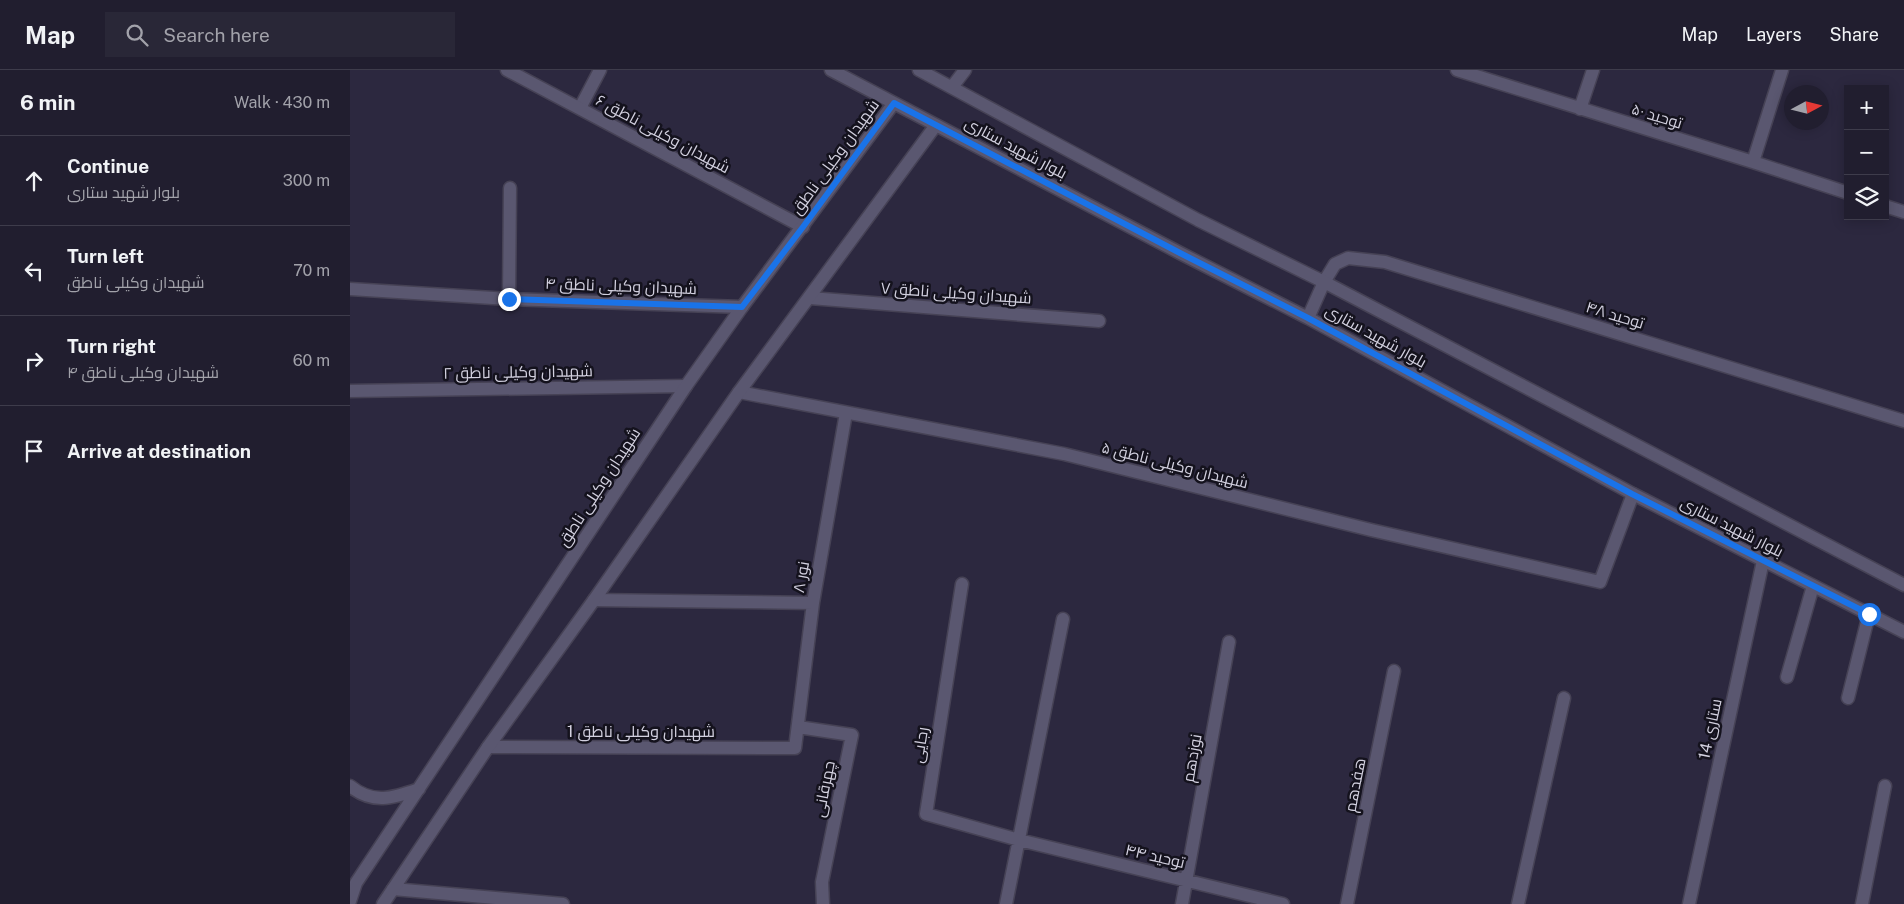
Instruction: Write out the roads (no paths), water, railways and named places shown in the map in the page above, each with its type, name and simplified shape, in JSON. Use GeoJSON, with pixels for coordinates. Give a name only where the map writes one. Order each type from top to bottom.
{"type":"FeatureCollection","features":[{"type":"Feature","properties":{"kind":"street","name":"شهیدان وکیلی ناطق ۶"},"geometry":{"type":"LineString","coordinates":[[507,70],[803,227]]}},
{"type":"Feature","properties":{"kind":"street"},"geometry":{"type":"LineString","coordinates":[[580,108],[600,70]]}},
{"type":"Feature","properties":{"kind":"street","name":"بلوار شهید ستاری"},"geometry":{"type":"LineString","coordinates":[[831,70],[1308,318],[1632,494],[1904,632]]}},
{"type":"Feature","properties":{"kind":"street","name":"بلوار شهید ستاری"},"geometry":{"type":"LineString","coordinates":[[919,70],[1198,220],[1324,282],[1904,585]]}},
{"type":"Feature","properties":{"kind":"street"},"geometry":{"type":"LineString","coordinates":[[952,87],[965,70]]}},
{"type":"Feature","properties":{"kind":"street","name":"توحید ۵۰"},"geometry":{"type":"LineString","coordinates":[[1457,70],[1844,192]]}},
{"type":"Feature","properties":{"kind":"street"},"geometry":{"type":"LineString","coordinates":[[1580,109],[1593,70]]}},
{"type":"Feature","properties":{"kind":"street"},"geometry":{"type":"LineString","coordinates":[[1753,162],[1782,70]]}},
{"type":"Feature","properties":{"kind":"street","name":"شهیدان وکیلی ناطق"},"geometry":{"type":"LineString","coordinates":[[350,901],[356,883],[686,386],[742,307],[894,103]]}},
{"type":"Feature","properties":{"kind":"street"},"geometry":{"type":"LineString","coordinates":[[383,904],[488,747],[594,600],[739,392],[936,125]]}},
{"type":"Feature","properties":{"kind":"street"},"geometry":{"type":"LineString","coordinates":[[509,299],[510,188]]}},
{"type":"Feature","properties":{"kind":"street"},"geometry":{"type":"LineString","coordinates":[[1889,207],[1904,212]]}},
{"type":"Feature","properties":{"kind":"street","name":"توحید ۴۸"},"geometry":{"type":"LineString","coordinates":[[1308,318],[1324,282],[1336,264],[1348,258],[1385,262],[1904,421]]}},
{"type":"Feature","properties":{"kind":"street","name":"شهیدان وکیلی ناطق ۴"},"geometry":{"type":"LineString","coordinates":[[350,289],[509,299],[742,307]]}},
{"type":"Feature","properties":{"kind":"street","name":"شهیدان وکیلی ناطق ۷"},"geometry":{"type":"LineString","coordinates":[[810,298],[1099,321]]}},
{"type":"Feature","properties":{"kind":"street","name":"شهیدان وکیلی ناطق ٢"},"geometry":{"type":"LineString","coordinates":[[350,391],[686,386]]}},
{"type":"Feature","properties":{"kind":"street","name":"شهیدان وکیلی ناطق ۵"},"geometry":{"type":"LineString","coordinates":[[739,392],[1064,454],[1371,530],[1600,582],[1632,494]]}},
{"type":"Feature","properties":{"kind":"street","name":"نور ۸"},"geometry":{"type":"LineString","coordinates":[[795,748],[813,603],[846,413]]}},
{"type":"Feature","properties":{"kind":"street","name":"ستاری 14"},"geometry":{"type":"LineString","coordinates":[[1689,904],[1763,561]]}},
{"type":"Feature","properties":{"kind":"street","name":"رجایی"},"geometry":{"type":"LineString","coordinates":[[962,584],[926,814],[1019,840]]}},
{"type":"Feature","properties":{"kind":"street"},"geometry":{"type":"LineString","coordinates":[[1787,677],[1813,586]]}},
{"type":"Feature","properties":{"kind":"street"},"geometry":{"type":"LineString","coordinates":[[594,600],[813,603]]}},
{"type":"Feature","properties":{"kind":"street"},"geometry":{"type":"LineString","coordinates":[[1848,698],[1869,614]]}},
{"type":"Feature","properties":{"kind":"street"},"geometry":{"type":"LineString","coordinates":[[1006,904],[1063,619]]}},
{"type":"Feature","properties":{"kind":"street","name":"نوزدهم"},"geometry":{"type":"LineString","coordinates":[[1182,904],[1230,642]]}},
{"type":"Feature","properties":{"kind":"street","name":"هفدهم"},"geometry":{"type":"LineString","coordinates":[[1347,904],[1394,672]]}},
{"type":"Feature","properties":{"kind":"street"},"geometry":{"type":"LineString","coordinates":[[1518,904],[1564,698]]}},
{"type":"Feature","properties":{"kind":"street","name":"چهرقانی"},"geometry":{"type":"LineString","coordinates":[[798,727],[852,735],[822,882],[823,904]]}},
{"type":"Feature","properties":{"kind":"street","name":"شهیدان وکیلی ناطق 1"},"geometry":{"type":"LineString","coordinates":[[488,747],[795,748]]}},
{"type":"Feature","properties":{"kind":"street"},"geometry":{"type":"LineString","coordinates":[[350,786],[358,792],[380,799],[399,796],[419,789]]}},
{"type":"Feature","properties":{"kind":"street"},"geometry":{"type":"LineString","coordinates":[[1862,904],[1886,786]]}},
{"type":"Feature","properties":{"kind":"street","name":"توحید ۴۴"},"geometry":{"type":"LineString","coordinates":[[1019,840],[1283,904]]}},
{"type":"Feature","properties":{"kind":"street"},"geometry":{"type":"LineString","coordinates":[[393,889],[563,904]]}}]}
